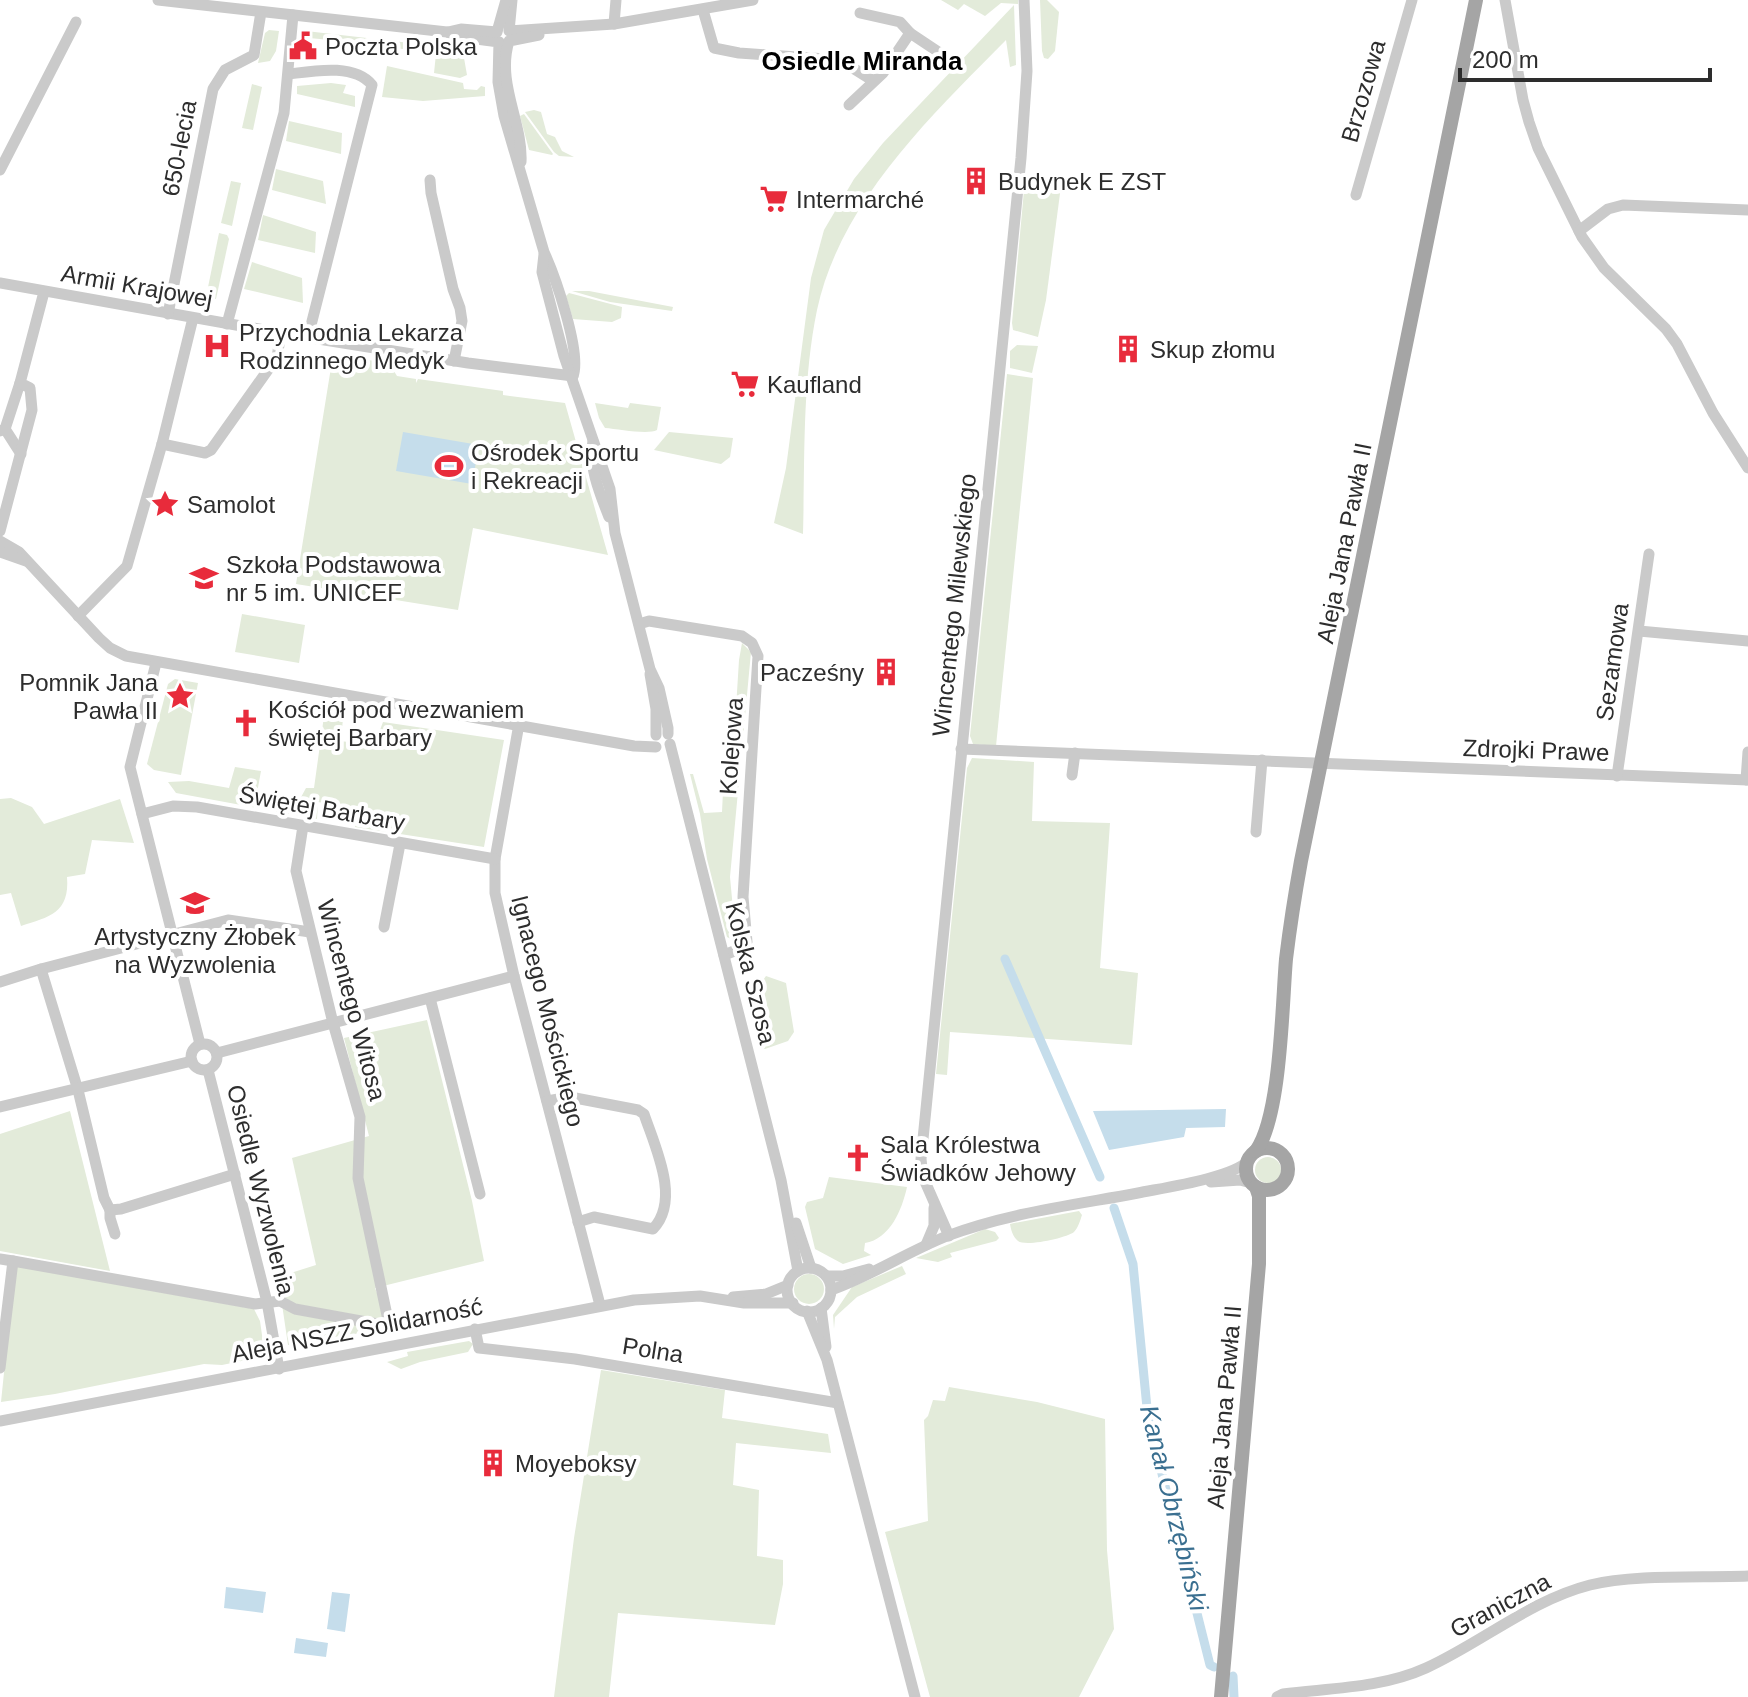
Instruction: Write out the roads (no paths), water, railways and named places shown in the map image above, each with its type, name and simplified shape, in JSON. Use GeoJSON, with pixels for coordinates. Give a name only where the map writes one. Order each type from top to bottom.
{"type":"FeatureCollection","features":[{"type":"Feature","properties":{"kind":"main road","name":"Aleja Jana Pawła II"},"geometry":{"type":"LineString","coordinates":[[1252,1156],[1267,1130],[1293,905],[1476,0]]}},
{"type":"Feature","properties":{"kind":"main road","name":"Aleja Jana Pawła II"},"geometry":{"type":"LineString","coordinates":[[1273,1098],[1281,1153]]}},
{"type":"Feature","properties":{"kind":"main road"},"geometry":{"type":"LineString","coordinates":[[1269,1148],[1281,1153],[1285,1158],[1287,1178],[1277,1188],[1266,1190],[1253,1185],[1246,1172],[1252,1156],[1269,1148]]}},
{"type":"Feature","properties":{"kind":"main road","name":"Aleja Jana Pawła II"},"geometry":{"type":"LineString","coordinates":[[1253,1185],[1259,1196],[1259,1264]]}},
{"type":"Feature","properties":{"kind":"main road","name":"Aleja Jana Pawła II"},"geometry":{"type":"LineString","coordinates":[[1221,1697],[1259,1264],[1270,1201],[1277,1188]]}},
{"type":"Feature","properties":{"kind":"street"},"geometry":{"type":"LineString","coordinates":[[158,0],[447,32],[461,29],[503,36],[614,24],[753,0]]}},
{"type":"Feature","properties":{"kind":"street","name":"Kolska Szosa"},"geometry":{"type":"LineString","coordinates":[[509,0],[503,36],[506,81],[521,147],[520,168],[575,352],[573,376]]}},
{"type":"Feature","properties":{"kind":"street"},"geometry":{"type":"LineString","coordinates":[[614,24],[616,0]]}},
{"type":"Feature","properties":{"kind":"street","name":"Brzozowa"},"geometry":{"type":"LineString","coordinates":[[1356,195],[1412,0]]}},
{"type":"Feature","properties":{"kind":"street"},"geometry":{"type":"LineString","coordinates":[[1505,0],[1529,122],[1538,148],[1579,231],[1604,268],[1666,329],[1677,344],[1713,413],[1748,468]]}},
{"type":"Feature","properties":{"kind":"street","name":"Wincentego Milewskiego"},"geometry":{"type":"LineString","coordinates":[[949,1236],[923,1177],[921,1159],[1024,130],[1026,3]]}},
{"type":"Feature","properties":{"kind":"street"},"geometry":{"type":"LineString","coordinates":[[703,10],[714,48],[739,53],[840,60],[872,80]]}},
{"type":"Feature","properties":{"kind":"street","name":"650-lecia"},"geometry":{"type":"LineString","coordinates":[[168,314],[213,89],[225,70],[254,55],[261,12]]}},
{"type":"Feature","properties":{"kind":"street"},"geometry":{"type":"LineString","coordinates":[[860,13],[900,22],[910,33],[955,63]]}},
{"type":"Feature","properties":{"kind":"street"},"geometry":{"type":"LineString","coordinates":[[227,324],[284,113],[293,15]]}},
{"type":"Feature","properties":{"kind":"street"},"geometry":{"type":"LineString","coordinates":[[0,170],[76,22]]}},
{"type":"Feature","properties":{"kind":"street"},"geometry":{"type":"LineString","coordinates":[[849,105],[872,80],[883,73],[910,33]]}},
{"type":"Feature","properties":{"kind":"street"},"geometry":{"type":"LineString","coordinates":[[289,74],[320,70],[341,72],[366,79],[372,85],[308,337]]}},
{"type":"Feature","properties":{"kind":"street"},"geometry":{"type":"LineString","coordinates":[[430,180],[462,321],[454,361]]}},
{"type":"Feature","properties":{"kind":"street"},"geometry":{"type":"LineString","coordinates":[[1579,231],[1608,209],[1623,205],[1748,210]]}},
{"type":"Feature","properties":{"kind":"street","name":"Kolska Szosa"},"geometry":{"type":"LineString","coordinates":[[544,252],[542,272],[564,356],[610,489],[615,533],[650,669],[659,688],[661,742],[678,777],[781,1180],[798,1271]]}},
{"type":"Feature","properties":{"kind":"street","name":"Armii Krajowej"},"geometry":{"type":"LineString","coordinates":[[0,283],[281,333],[454,361],[573,376]]}},
{"type":"Feature","properties":{"kind":"street"},"geometry":{"type":"LineString","coordinates":[[21,454],[3,430],[20,383],[44,292]]}},
{"type":"Feature","properties":{"kind":"street"},"geometry":{"type":"LineString","coordinates":[[78,616],[127,566],[162,444],[193,318]]}},
{"type":"Feature","properties":{"kind":"street"},"geometry":{"type":"LineString","coordinates":[[162,444],[205,453],[211,450],[277,357],[281,333]]}},
{"type":"Feature","properties":{"kind":"street"},"geometry":{"type":"LineString","coordinates":[[564,356],[564,364],[552,375],[563,381],[580,401]]}},
{"type":"Feature","properties":{"kind":"street"},"geometry":{"type":"LineString","coordinates":[[0,531],[32,410],[30,388],[20,383]]}},
{"type":"Feature","properties":{"kind":"street"},"geometry":{"type":"LineString","coordinates":[[0,541],[11,546],[28,562],[110,648],[126,656],[627,743],[661,742]]}},
{"type":"Feature","properties":{"kind":"street"},"geometry":{"type":"LineString","coordinates":[[0,552],[28,562]]}},
{"type":"Feature","properties":{"kind":"street","name":"Sezamowa"},"geometry":{"type":"LineString","coordinates":[[1617,776],[1649,554]]}},
{"type":"Feature","properties":{"kind":"street","name":"Kolejowa"},"geometry":{"type":"LineString","coordinates":[[639,624],[649,621],[742,636],[752,643],[757,652],[743,897],[747,942],[742,948],[724,955]]}},
{"type":"Feature","properties":{"kind":"street"},"geometry":{"type":"LineString","coordinates":[[1639,631],[1748,641]]}},
{"type":"Feature","properties":{"kind":"street"},"geometry":{"type":"LineString","coordinates":[[156,663],[130,767],[200,1044]]}},
{"type":"Feature","properties":{"kind":"street","name":"Ignacego Mościckiego"},"geometry":{"type":"LineString","coordinates":[[519,724],[495,859],[495,893],[600,1305]]}},
{"type":"Feature","properties":{"kind":"street","name":"Zdrojki Prawe"},"geometry":{"type":"LineString","coordinates":[[961,749],[1747,780]]}},
{"type":"Feature","properties":{"kind":"street"},"geometry":{"type":"LineString","coordinates":[[1747,780],[1748,752]]}},
{"type":"Feature","properties":{"kind":"street"},"geometry":{"type":"LineString","coordinates":[[1072,775],[1075,753]]}},
{"type":"Feature","properties":{"kind":"street"},"geometry":{"type":"LineString","coordinates":[[1190,758],[1190,773]]}},
{"type":"Feature","properties":{"kind":"street"},"geometry":{"type":"LineString","coordinates":[[1256,832],[1262,760]]}},
{"type":"Feature","properties":{"kind":"street","name":"Świętej Barbary"},"geometry":{"type":"LineString","coordinates":[[142,814],[173,806],[197,807],[495,859]]}},
{"type":"Feature","properties":{"kind":"street","name":"Wincentego Witosa"},"geometry":{"type":"LineString","coordinates":[[267,1302],[280,1301],[295,1309],[383,1325],[389,1315],[358,1178],[360,1117],[333,1023],[296,871],[303,826]]}},
{"type":"Feature","properties":{"kind":"street"},"geometry":{"type":"LineString","coordinates":[[384,927],[400,844]]}},
{"type":"Feature","properties":{"kind":"street"},"geometry":{"type":"LineString","coordinates":[[0,982],[228,920],[310,932]]}},
{"type":"Feature","properties":{"kind":"street"},"geometry":{"type":"LineString","coordinates":[[41,969],[78,1090],[115,1234]]}},
{"type":"Feature","properties":{"kind":"street"},"geometry":{"type":"LineString","coordinates":[[217,1053],[514,976]]}},
{"type":"Feature","properties":{"kind":"street"},"geometry":{"type":"LineString","coordinates":[[430,998],[480,1194]]}},
{"type":"Feature","properties":{"kind":"street"},"geometry":{"type":"LineString","coordinates":[[200,1044],[210,1045],[217,1053],[216,1063],[208,1070],[198,1068],[192,1061],[193,1051],[200,1044]]}},
{"type":"Feature","properties":{"kind":"street"},"geometry":{"type":"LineString","coordinates":[[0,1107],[192,1061]]}},
{"type":"Feature","properties":{"kind":"street","name":"Osiedle Wyzwolenia"},"geometry":{"type":"LineString","coordinates":[[208,1070],[267,1302],[279,1369]]}},
{"type":"Feature","properties":{"kind":"street"},"geometry":{"type":"LineString","coordinates":[[547,1101],[570,1097],[638,1110],[644,1114],[657,1153],[666,1194],[663,1219],[653,1229],[594,1217],[578,1222]]}},
{"type":"Feature","properties":{"kind":"street"},"geometry":{"type":"LineString","coordinates":[[827,1360],[807,1311],[793,1303],[788,1295],[788,1285],[798,1271],[811,1268],[827,1276],[843,1276],[881,1266],[949,1236],[1006,1218],[1186,1184],[1240,1168],[1252,1156]]}},
{"type":"Feature","properties":{"kind":"street"},"geometry":{"type":"LineString","coordinates":[[110,1210],[235,1174]]}},
{"type":"Feature","properties":{"kind":"street","name":"Kolska Szosa"},"geometry":{"type":"LineString","coordinates":[[781,1180],[811,1268]]}},
{"type":"Feature","properties":{"kind":"street"},"geometry":{"type":"LineString","coordinates":[[1186,1184],[1233,1180],[1253,1185]]}},
{"type":"Feature","properties":{"kind":"street","name":"Wincentego Milewskiego"},"geometry":{"type":"LineString","coordinates":[[926,1245],[934,1226],[933,1203]]}},
{"type":"Feature","properties":{"kind":"street"},"geometry":{"type":"LineString","coordinates":[[0,1259],[255,1304],[267,1302]]}},
{"type":"Feature","properties":{"kind":"street"},"geometry":{"type":"LineString","coordinates":[[0,1368],[13,1261]]}},
{"type":"Feature","properties":{"kind":"street"},"geometry":{"type":"LineString","coordinates":[[831,1290],[867,1276],[881,1266]]}},
{"type":"Feature","properties":{"kind":"street"},"geometry":{"type":"LineString","coordinates":[[807,1311],[821,1308],[828,1300],[831,1290],[827,1276]]}},
{"type":"Feature","properties":{"kind":"street","name":"Aleja NSZZ Solidarność"},"geometry":{"type":"LineString","coordinates":[[0,1421],[600,1305],[669,1296],[725,1298],[766,1294],[788,1285]]}},
{"type":"Feature","properties":{"kind":"street","name":"Aleja NSZZ Solidarność"},"geometry":{"type":"LineString","coordinates":[[725,1298],[744,1303],[793,1303]]}},
{"type":"Feature","properties":{"kind":"street"},"geometry":{"type":"LineString","coordinates":[[821,1308],[827,1360],[915,1697]]}},
{"type":"Feature","properties":{"kind":"street","name":"Polna"},"geometry":{"type":"LineString","coordinates":[[475,1329],[479,1348],[575,1359],[838,1403]]}},
{"type":"Feature","properties":{"kind":"street","name":"Graniczna"},"geometry":{"type":"LineString","coordinates":[[1277,1697],[1385,1682],[1405,1676],[1459,1651],[1548,1601],[1588,1585],[1613,1581],[1748,1576]]}},
{"type":"Feature","properties":{"kind":"water"},"geometry":{"type":"Polygon","coordinates":[[[403,432],[479,445],[472,484],[396,471],[403,432]]]}},
{"type":"Feature","properties":{"kind":"water"},"geometry":{"type":"Polygon","coordinates":[[[1226,1109],[1225,1127],[1186,1128],[1184,1137],[1109,1150],[1093,1111],[1226,1109]]]}},
{"type":"Feature","properties":{"kind":"water"},"geometry":{"type":"Polygon","coordinates":[[[226,1587],[266,1592],[263,1613],[224,1608],[226,1587]]]}},
{"type":"Feature","properties":{"kind":"water"},"geometry":{"type":"Polygon","coordinates":[[[332,1592],[350,1594],[345,1632],[327,1629],[332,1592]]]}},
{"type":"Feature","properties":{"kind":"water"},"geometry":{"type":"Polygon","coordinates":[[[296,1638],[328,1643],[326,1657],[294,1653],[296,1638]]]}},
{"type":"Feature","properties":{"kind":"waterway","name":"Kanał Obrzębiński"},"geometry":{"type":"LineString","coordinates":[[1005,959],[1100,1177]]}},
{"type":"Feature","properties":{"kind":"waterway","name":"Kanał Obrzębiński"},"geometry":{"type":"LineString","coordinates":[[1114,1208],[1133,1264],[1148,1418],[1210,1665],[1214,1667]]}},
{"type":"Feature","properties":{"kind":"waterway","name":"Kanał Obrzębiński"},"geometry":{"type":"LineString","coordinates":[[1233,1676],[1234,1697]]}},
{"type":"Feature","properties":{"kind":"place","name":"Poczta Polska"},"geometry":{"type":"Point","coordinates":[303,46]}},
{"type":"Feature","properties":{"kind":"place","name":"Budynek E ZST"},"geometry":{"type":"Point","coordinates":[976,181]}},
{"type":"Feature","properties":{"kind":"place","name":"Intermarché"},"geometry":{"type":"Point","coordinates":[774,199]}},
{"type":"Feature","properties":{"kind":"place","name":"Przychodnia Lekarza Rodzinnego Medyk"},"geometry":{"type":"Point","coordinates":[217,346]}},
{"type":"Feature","properties":{"kind":"place","name":"Skup złomu"},"geometry":{"type":"Point","coordinates":[1128,349]}},
{"type":"Feature","properties":{"kind":"place","name":"Kaufland"},"geometry":{"type":"Point","coordinates":[745,384]}},
{"type":"Feature","properties":{"kind":"place","name":"Ośrodek Sportu i Rekreacji"},"geometry":{"type":"Point","coordinates":[449,466]}},
{"type":"Feature","properties":{"kind":"place","name":"Samolot"},"geometry":{"type":"Point","coordinates":[165,504]}},
{"type":"Feature","properties":{"kind":"place","name":"Szkoła Podstawowa nr 5 im. UNICEF"},"geometry":{"type":"Point","coordinates":[204,578]}},
{"type":"Feature","properties":{"kind":"place","name":"Pacześny"},"geometry":{"type":"Point","coordinates":[886,672]}},
{"type":"Feature","properties":{"kind":"place","name":"Pomnik Jana Pawła II"},"geometry":{"type":"Point","coordinates":[180,696]}},
{"type":"Feature","properties":{"kind":"place","name":"Kościół pod wezwaniem świętej Barbary"},"geometry":{"type":"Point","coordinates":[246,723]}},
{"type":"Feature","properties":{"kind":"place","name":"Artystyczny Żłobek na Wyzwolenia"},"geometry":{"type":"Point","coordinates":[195,903]}},
{"type":"Feature","properties":{"kind":"place","name":"Sala Królestwa Świadków Jehowy"},"geometry":{"type":"Point","coordinates":[858,1158]}},
{"type":"Feature","properties":{"kind":"place","name":"Moyeboksy"},"geometry":{"type":"Point","coordinates":[493,1463]}},
{"type":"Feature","properties":{"kind":"district","name":"Osiedle Miranda"},"geometry":{"type":"Point","coordinates":[862,61]}}]}
